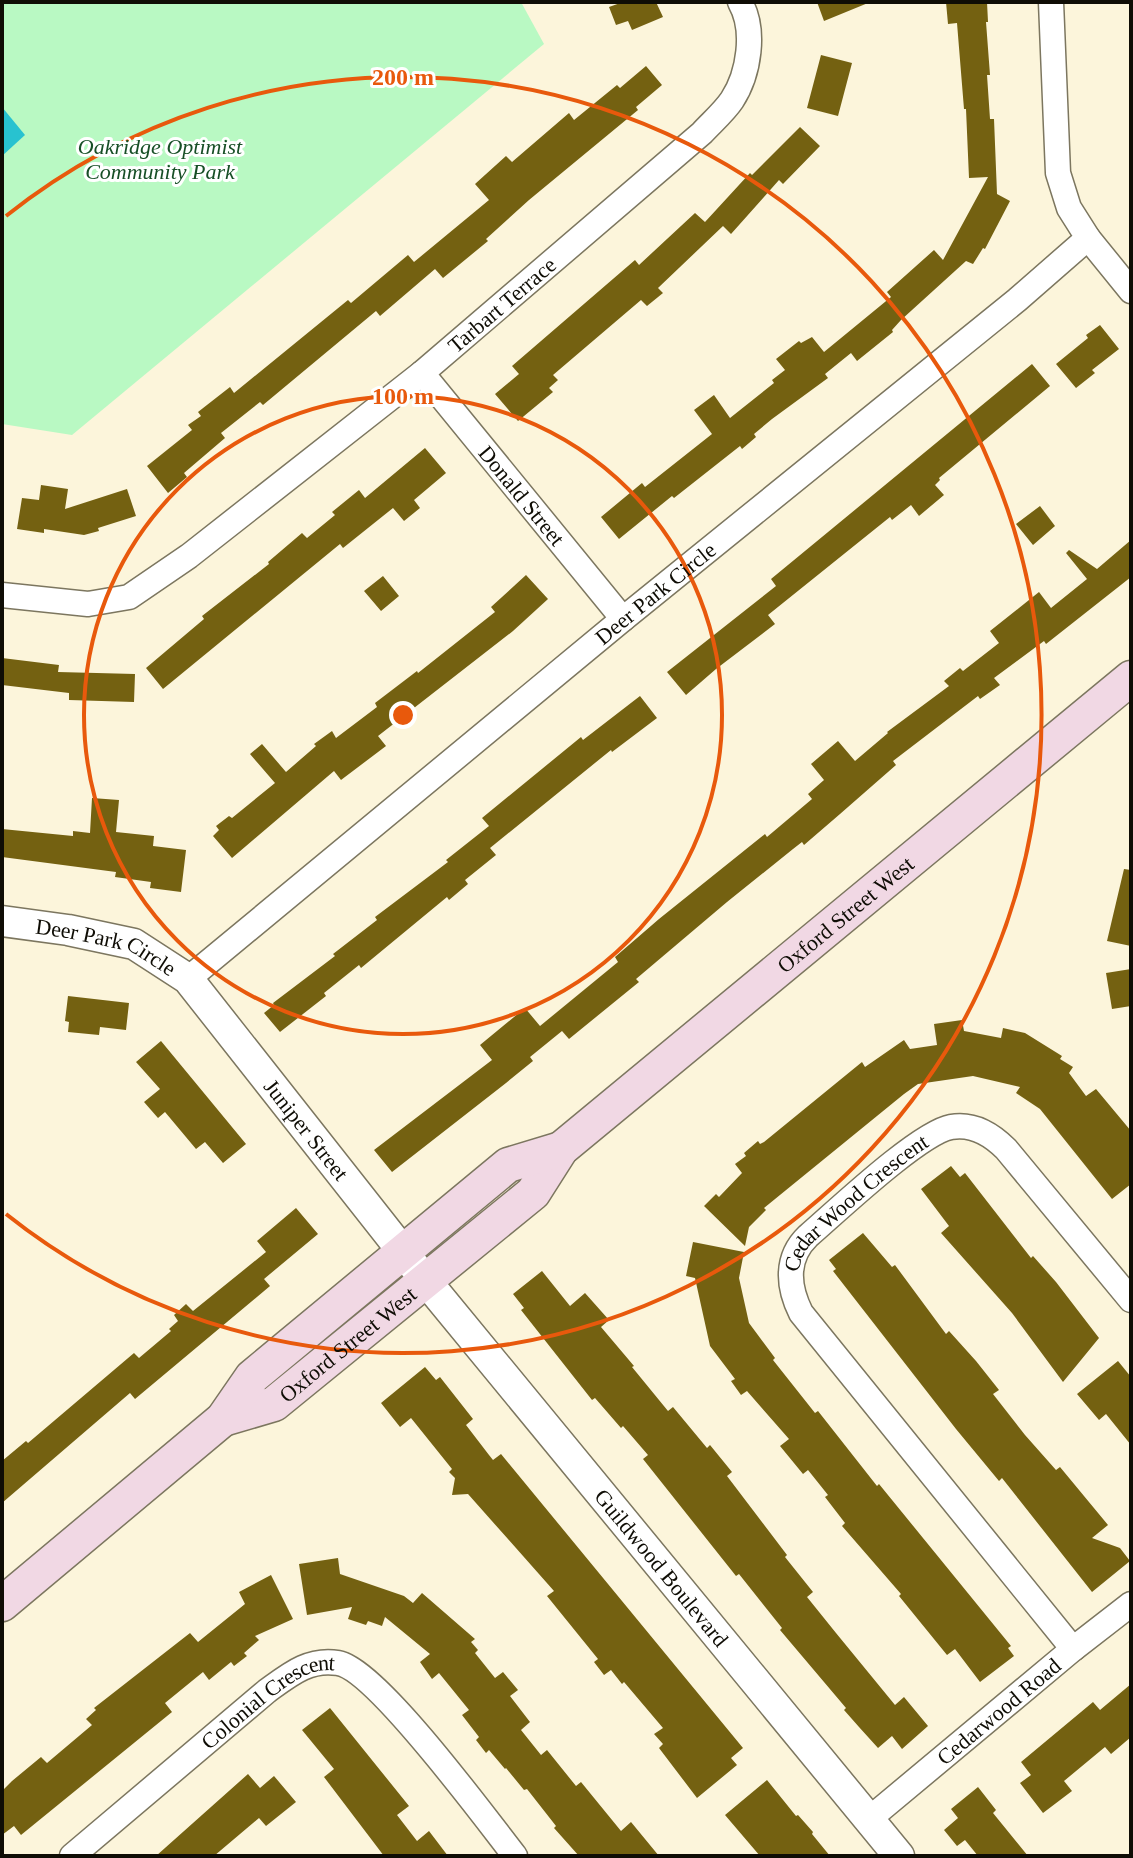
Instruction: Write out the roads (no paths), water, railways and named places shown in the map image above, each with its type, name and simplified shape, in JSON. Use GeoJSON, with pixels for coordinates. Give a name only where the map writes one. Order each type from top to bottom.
{"type":"FeatureCollection","features":[{"type":"Feature","properties":{"kind":"main road","name":"Oxford Street West"},"geometry":{"type":"LineString","coordinates":[[223,1419],[274,1404],[426,1281],[533,1193],[561,1149],[1131,678]]}},
{"type":"Feature","properties":{"kind":"main road","name":"Oxford Street West"},"geometry":{"type":"LineString","coordinates":[[2,1604],[223,1419],[252,1377],[508,1165],[561,1149]]}},
{"type":"Feature","properties":{"kind":"street","name":"Tarbart Terrace"},"geometry":{"type":"LineString","coordinates":[[2,595],[88,604],[129,597],[189,556],[422,373],[702,133],[732,100],[746,67],[750,43],[744,8],[740,2]]}},
{"type":"Feature","properties":{"kind":"street"},"geometry":{"type":"LineString","coordinates":[[1051,2],[1058,173],[1069,208],[1088,238],[1131,291]]}},
{"type":"Feature","properties":{"kind":"street","name":"Deer Park Circle"},"geometry":{"type":"LineString","coordinates":[[2,921],[68,930],[134,944],[188,979],[623,619],[1005,310],[1088,238]]}},
{"type":"Feature","properties":{"kind":"street","name":"Donald Street"},"geometry":{"type":"LineString","coordinates":[[422,373],[623,619]]}},
{"type":"Feature","properties":{"kind":"street","name":"Juniper Street"},"geometry":{"type":"LineString","coordinates":[[188,979],[426,1281]]}},
{"type":"Feature","properties":{"kind":"street","name":"Cedar Wood Crescent"},"geometry":{"type":"LineString","coordinates":[[1073,1649],[801,1313],[791,1287],[792,1263],[800,1243],[925,1138],[951,1127],[965,1126],[995,1137],[1131,1300]]}},
{"type":"Feature","properties":{"kind":"street","name":"Guildwood Boulevard"},"geometry":{"type":"LineString","coordinates":[[426,1281],[899,1856]]}},
{"type":"Feature","properties":{"kind":"street","name":"Cedarwood Road"},"geometry":{"type":"LineString","coordinates":[[868,1820],[1131,1604]]}},
{"type":"Feature","properties":{"kind":"street","name":"Colonial Crescent"},"geometry":{"type":"LineString","coordinates":[[72,1856],[267,1691],[299,1668],[328,1662],[349,1666],[370,1681],[408,1723],[515,1856]]}},
{"type":"Feature","properties":{"kind":"water"},"geometry":{"type":"Polygon","coordinates":[[[2,107],[25,135],[2,156],[2,107]]]}},
{"type":"Feature","properties":{"kind":"park label","name":"Oakridge Optimist Community Park"},"geometry":{"type":"Point","coordinates":[160,158]}}]}
